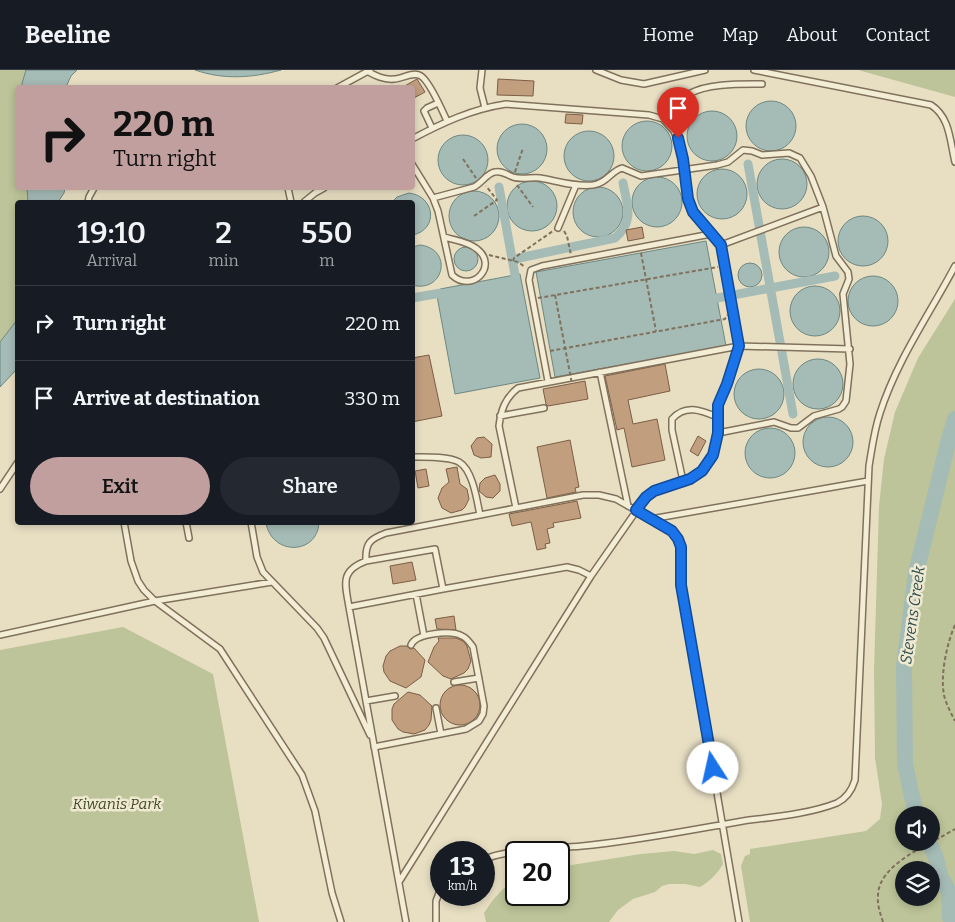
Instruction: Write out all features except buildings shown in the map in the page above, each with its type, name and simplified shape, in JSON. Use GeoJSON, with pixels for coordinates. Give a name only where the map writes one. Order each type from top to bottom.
{"type":"FeatureCollection","features":[{"type":"Feature","properties":{"kind":"lane"},"geometry":{"type":"LineString","coordinates":[[482,70],[480,88],[485,108]]}},
{"type":"Feature","properties":{"kind":"lane"},"geometry":{"type":"LineString","coordinates":[[596,70],[620,80],[644,84],[705,70]]}},
{"type":"Feature","properties":{"kind":"lane"},"geometry":{"type":"LineString","coordinates":[[754,70],[931,105],[943,115],[955,162]]}},
{"type":"Feature","properties":{"kind":"lane"},"geometry":{"type":"LineString","coordinates":[[343,85],[369,71],[378,77],[393,80],[415,74],[419,75],[426,80],[447,121]]}},
{"type":"Feature","properties":{"kind":"lane"},"geometry":{"type":"LineString","coordinates":[[668,122],[680,103],[690,94],[722,85],[762,84]]}},
{"type":"Feature","properties":{"kind":"lane"},"geometry":{"type":"LineString","coordinates":[[432,128],[424,111],[438,102]]}},
{"type":"Feature","properties":{"kind":"lane"},"geometry":{"type":"LineString","coordinates":[[399,882],[592,576],[636,510],[646,497],[654,491],[683,482],[702,471],[713,455],[718,433],[718,405],[739,346],[731,292],[721,245],[693,212],[688,199],[678,138],[668,122],[649,115],[506,104],[485,108],[447,121],[415,137]]}},
{"type":"Feature","properties":{"kind":"lane"},"geometry":{"type":"LineString","coordinates":[[433,198],[474,187],[490,174],[499,171],[513,177],[538,178],[576,185],[594,185],[607,180],[613,172],[622,168],[641,176],[684,170],[724,164],[743,150],[762,155],[789,153],[800,158],[805,165],[823,207],[836,256],[849,276],[843,294],[850,349],[850,364],[844,404],[839,409],[814,416],[798,428],[791,428],[774,422],[718,433]]}},
{"type":"Feature","properties":{"kind":"lane"},"geometry":{"type":"LineString","coordinates":[[415,169],[433,198],[452,275],[457,280],[463,282],[471,281],[482,274],[485,268],[482,254],[472,245],[444,237]]}},
{"type":"Feature","properties":{"kind":"lane"},"geometry":{"type":"LineString","coordinates":[[559,226],[576,185]]}},
{"type":"Feature","properties":{"kind":"lane"},"geometry":{"type":"LineString","coordinates":[[721,245],[823,207]]}},
{"type":"Feature","properties":{"kind":"lane"},"geometry":{"type":"LineString","coordinates":[[548,381],[529,280],[530,270],[542,266],[711,234]]}},
{"type":"Feature","properties":{"kind":"lane"},"geometry":{"type":"LineString","coordinates":[[495,855],[609,843],[723,825],[818,808],[837,803],[846,797],[852,789],[856,768],[868,480],[873,438],[888,393],[906,354],[955,266]]}},
{"type":"Feature","properties":{"kind":"lane"},"geometry":{"type":"LineString","coordinates":[[516,508],[501,438],[500,416],[509,395],[518,388],[739,346],[850,349]]}},
{"type":"Feature","properties":{"kind":"lane"},"geometry":{"type":"LineString","coordinates":[[600,372],[628,506]]}},
{"type":"Feature","properties":{"kind":"lane"},"geometry":{"type":"LineString","coordinates":[[500,416],[544,408]]}},
{"type":"Feature","properties":{"kind":"lane"},"geometry":{"type":"LineString","coordinates":[[683,482],[672,430],[672,419],[677,413],[693,409],[717,417]]}},
{"type":"Feature","properties":{"kind":"lane"},"geometry":{"type":"LineString","coordinates":[[415,457],[449,459],[459,462],[466,469],[471,480],[480,515]]}},
{"type":"Feature","properties":{"kind":"lane"},"geometry":{"type":"LineString","coordinates":[[0,490],[15,467]]}},
{"type":"Feature","properties":{"kind":"lane"},"geometry":{"type":"LineString","coordinates":[[651,519],[868,480]]}},
{"type":"Feature","properties":{"kind":"lane"},"geometry":{"type":"LineString","coordinates":[[366,561],[365,549],[369,543],[376,537],[386,533],[583,495],[599,495],[616,499],[672,531],[681,547],[681,585],[740,922]]}},
{"type":"Feature","properties":{"kind":"lane"},"geometry":{"type":"LineString","coordinates":[[125,525],[131,561],[138,581],[144,590],[155,601],[220,650],[302,775],[315,811],[332,893],[341,922]]}},
{"type":"Feature","properties":{"kind":"lane"},"geometry":{"type":"LineString","coordinates":[[187,525],[189,538]]}},
{"type":"Feature","properties":{"kind":"lane"},"geometry":{"type":"LineString","coordinates":[[252,525],[260,566],[263,572],[318,628],[374,744]]}},
{"type":"Feature","properties":{"kind":"lane"},"geometry":{"type":"LineString","coordinates":[[406,922],[349,606],[346,578],[349,570],[355,565],[366,561],[435,548],[443,589]]}},
{"type":"Feature","properties":{"kind":"lane"},"geometry":{"type":"LineString","coordinates":[[349,606],[567,567],[592,576]]}},
{"type":"Feature","properties":{"kind":"lane"},"geometry":{"type":"LineString","coordinates":[[0,635],[155,601],[272,582]]}},
{"type":"Feature","properties":{"kind":"lane"},"geometry":{"type":"LineString","coordinates":[[416,594],[424,636]]}},
{"type":"Feature","properties":{"kind":"lane"},"geometry":{"type":"LineString","coordinates":[[374,744],[466,729],[479,721],[483,714],[484,706],[473,647],[463,636],[446,632],[415,639],[411,645]]}},
{"type":"Feature","properties":{"kind":"lane"},"geometry":{"type":"LineString","coordinates":[[454,682],[478,678]]}},
{"type":"Feature","properties":{"kind":"lane"},"geometry":{"type":"LineString","coordinates":[[366,701],[395,696]]}},
{"type":"Feature","properties":{"kind":"lane"},"geometry":{"type":"LineString","coordinates":[[436,708],[441,734]]}},
{"type":"Feature","properties":{"kind":"lane"},"geometry":{"type":"LineString","coordinates":[[436,906],[436,922]]}},
{"type":"Feature","properties":{"kind":"path"},"geometry":{"type":"LineString","coordinates":[[514,174],[523,148]]}},
{"type":"Feature","properties":{"kind":"path"},"geometry":{"type":"LineString","coordinates":[[463,160],[496,200],[474,216]]}},
{"type":"Feature","properties":{"kind":"path"},"geometry":{"type":"LineString","coordinates":[[517,185],[533,207]]}},
{"type":"Feature","properties":{"kind":"path"},"geometry":{"type":"LineString","coordinates":[[512,260],[559,226],[567,236],[570,251]]}},
{"type":"Feature","properties":{"kind":"path"},"geometry":{"type":"LineString","coordinates":[[642,253],[656,331]]}},
{"type":"Feature","properties":{"kind":"path"},"geometry":{"type":"LineString","coordinates":[[482,254],[518,262]]}},
{"type":"Feature","properties":{"kind":"path"},"geometry":{"type":"LineString","coordinates":[[540,298],[711,268]]}},
{"type":"Feature","properties":{"kind":"path"},"geometry":{"type":"LineString","coordinates":[[556,295],[572,384]]}},
{"type":"Feature","properties":{"kind":"path"},"geometry":{"type":"LineString","coordinates":[[550,351],[721,320]]}},
{"type":"Feature","properties":{"kind":"path"},"geometry":{"type":"LineString","coordinates":[[955,625],[945,666],[943,688],[944,698],[955,721]]}},
{"type":"Feature","properties":{"kind":"path"},"geometry":{"type":"LineString","coordinates":[[883,922],[878,896],[881,882],[890,869],[908,856],[955,829]]}},
{"type":"Feature","properties":{"kind":"green space"},"geometry":{"type":"Polygon","coordinates":[[[0,70],[26,70],[22,85],[15,85],[15,190],[27,190],[28,200],[15,200],[15,323],[0,342],[0,70]]]}},
{"type":"Feature","properties":{"kind":"green space"},"geometry":{"type":"Polygon","coordinates":[[[858,70],[955,70],[955,97],[858,70]]]}},
{"type":"Feature","properties":{"kind":"green space"},"geometry":{"type":"Polygon","coordinates":[[[955,299],[955,922],[750,922],[741,866],[745,856],[750,854],[750,849],[866,831],[880,819],[882,804],[875,758],[874,670],[879,506],[884,459],[895,412],[918,358],[955,299]]]}},
{"type":"Feature","properties":{"kind":"green space","name":"Kiwanis Park"},"geometry":{"type":"Polygon","coordinates":[[[123,627],[213,674],[259,922],[0,922],[0,650],[123,627]]]}},
{"type":"Feature","properties":{"kind":"green space"},"geometry":{"type":"Polygon","coordinates":[[[713,850],[721,854],[723,864],[710,880],[700,887],[685,884],[662,886],[655,892],[633,899],[618,910],[609,922],[486,922],[484,913],[488,906],[495,906],[495,897],[505,887],[505,906],[570,906],[570,865],[641,854],[674,851],[694,854],[713,850]]]}},
{"type":"Feature","properties":{"kind":"water"},"geometry":{"type":"Polygon","coordinates":[[[26,70],[77,70],[71,76],[67,85],[22,85],[26,70]]]}},
{"type":"Feature","properties":{"kind":"water"},"geometry":{"type":"Polygon","coordinates":[[[195,70],[281,70],[259,75],[227,77],[195,70]]]}},
{"type":"Feature","properties":{"kind":"water"},"geometry":{"type":"Polygon","coordinates":[[[776,101],[789,108],[795,116],[795,136],[789,144],[781,150],[766,151],[753,144],[747,136],[746,121],[753,108],[761,102],[776,101]]]}},
{"type":"Feature","properties":{"kind":"water"},"geometry":{"type":"Polygon","coordinates":[[[717,111],[730,118],[736,126],[736,146],[730,154],[722,160],[707,161],[694,154],[688,146],[687,131],[694,118],[702,112],[717,111]]]}},
{"type":"Feature","properties":{"kind":"water"},"geometry":{"type":"Polygon","coordinates":[[[652,121],[665,128],[671,136],[671,156],[665,164],[657,170],[642,171],[629,164],[623,156],[622,141],[629,128],[637,122],[652,121]]]}},
{"type":"Feature","properties":{"kind":"water"},"geometry":{"type":"Polygon","coordinates":[[[527,124],[540,131],[546,139],[546,159],[540,167],[532,173],[517,174],[504,167],[498,159],[497,144],[504,131],[512,125],[527,124]]]}},
{"type":"Feature","properties":{"kind":"water"},"geometry":{"type":"Polygon","coordinates":[[[594,131],[607,138],[613,146],[613,166],[607,174],[599,180],[584,181],[571,174],[565,166],[564,151],[571,138],[579,132],[594,131]]]}},
{"type":"Feature","properties":{"kind":"water"},"geometry":{"type":"Polygon","coordinates":[[[468,135],[481,142],[487,150],[487,170],[481,178],[473,184],[458,185],[445,178],[439,170],[438,155],[445,142],[453,136],[468,135]]]}},
{"type":"Feature","properties":{"kind":"water"},"geometry":{"type":"Polygon","coordinates":[[[787,159],[800,166],[806,174],[806,194],[800,202],[792,208],[777,209],[764,202],[758,194],[757,179],[764,166],[772,160],[787,159]]]}},
{"type":"Feature","properties":{"kind":"water"},"geometry":{"type":"Polygon","coordinates":[[[727,169],[740,176],[746,184],[746,204],[740,212],[732,218],[717,219],[704,212],[698,204],[697,189],[704,176],[712,170],[727,169]]]}},
{"type":"Feature","properties":{"kind":"water"},"geometry":{"type":"Polygon","coordinates":[[[662,177],[675,184],[681,192],[681,212],[675,220],[667,226],[652,227],[639,220],[633,212],[632,197],[639,184],[647,178],[662,177]]]}},
{"type":"Feature","properties":{"kind":"water"},"geometry":{"type":"Polygon","coordinates":[[[537,181],[550,188],[556,196],[556,216],[550,224],[542,230],[527,231],[514,224],[508,216],[507,201],[514,188],[522,182],[537,181]]]}},
{"type":"Feature","properties":{"kind":"water"},"geometry":{"type":"Polygon","coordinates":[[[603,187],[616,194],[622,202],[622,222],[616,230],[608,236],[593,237],[580,230],[574,222],[573,207],[580,194],[588,188],[603,187]]]}},
{"type":"Feature","properties":{"kind":"water"},"geometry":{"type":"Polygon","coordinates":[[[27,190],[65,190],[59,200],[28,200],[27,190]]]}},
{"type":"Feature","properties":{"kind":"water"},"geometry":{"type":"Polygon","coordinates":[[[479,191],[492,198],[498,206],[498,226],[492,234],[484,240],[469,241],[456,234],[450,226],[449,211],[456,198],[464,192],[479,191]]]}},
{"type":"Feature","properties":{"kind":"water"},"geometry":{"type":"Polygon","coordinates":[[[409,193],[418,195],[429,206],[430,220],[421,232],[415,234],[415,200],[394,200],[409,193]]]}},
{"type":"Feature","properties":{"kind":"water"},"geometry":{"type":"Polygon","coordinates":[[[868,216],[881,223],[887,231],[887,251],[881,259],[873,265],[858,266],[845,259],[839,251],[838,236],[845,223],[853,217],[868,216]]]}},
{"type":"Feature","properties":{"kind":"water"},"geometry":{"type":"Polygon","coordinates":[[[809,227],[822,234],[828,242],[828,262],[822,270],[814,276],[799,277],[786,270],[780,262],[779,247],[786,234],[794,228],[809,227]]]}},
{"type":"Feature","properties":{"kind":"water"},"geometry":{"type":"Polygon","coordinates":[[[706,241],[726,346],[555,377],[536,272],[706,241]]]}},
{"type":"Feature","properties":{"kind":"water"},"geometry":{"type":"Polygon","coordinates":[[[420,245],[431,248],[438,254],[441,262],[441,270],[438,277],[432,283],[423,286],[415,285],[415,246],[420,245]]]}},
{"type":"Feature","properties":{"kind":"water"},"geometry":{"type":"Polygon","coordinates":[[[466,247],[471,248],[477,254],[477,264],[471,270],[466,271],[461,270],[455,264],[454,259],[455,254],[461,248],[466,247]]]}},
{"type":"Feature","properties":{"kind":"water"},"geometry":{"type":"Polygon","coordinates":[[[750,263],[755,264],[761,270],[761,280],[755,286],[750,287],[745,286],[739,280],[738,275],[739,270],[745,264],[750,263]]]}},
{"type":"Feature","properties":{"kind":"water"},"geometry":{"type":"Polygon","coordinates":[[[520,274],[540,378],[455,394],[437,296],[441,294],[440,289],[520,274]]]}},
{"type":"Feature","properties":{"kind":"water"},"geometry":{"type":"Polygon","coordinates":[[[878,276],[891,283],[897,291],[897,311],[891,319],[883,325],[868,326],[855,319],[849,311],[848,296],[855,283],[863,277],[878,276]]]}},
{"type":"Feature","properties":{"kind":"water"},"geometry":{"type":"Polygon","coordinates":[[[820,286],[833,293],[839,301],[839,321],[833,329],[825,335],[810,336],[797,329],[791,321],[790,306],[797,293],[805,287],[820,286]]]}},
{"type":"Feature","properties":{"kind":"water"},"geometry":{"type":"Polygon","coordinates":[[[15,323],[15,371],[0,387],[0,342],[15,323]]]}},
{"type":"Feature","properties":{"kind":"water"},"geometry":{"type":"Polygon","coordinates":[[[823,359],[836,366],[842,374],[842,394],[836,402],[828,408],[813,409],[800,402],[794,394],[793,379],[800,366],[808,360],[823,359]]]}},
{"type":"Feature","properties":{"kind":"water"},"geometry":{"type":"Polygon","coordinates":[[[764,369],[777,376],[783,384],[783,404],[777,412],[769,418],[754,419],[741,412],[735,404],[734,389],[741,376],[749,370],[764,369]]]}},
{"type":"Feature","properties":{"kind":"water"},"geometry":{"type":"Polygon","coordinates":[[[833,417],[846,424],[852,432],[852,452],[846,460],[838,466],[823,467],[810,460],[804,452],[803,437],[810,424],[818,418],[833,417]]]}},
{"type":"Feature","properties":{"kind":"water"},"geometry":{"type":"Polygon","coordinates":[[[775,428],[788,435],[794,443],[794,463],[788,471],[780,477],[765,478],[752,471],[746,463],[745,448],[752,435],[760,429],[775,428]]]}},
{"type":"Feature","properties":{"kind":"water"},"geometry":{"type":"Polygon","coordinates":[[[267,525],[318,525],[316,534],[311,541],[303,546],[285,546],[270,534],[267,525]]]}},
{"type":"Feature","properties":{"kind":"waterway"},"geometry":{"type":"LineString","coordinates":[[748,164],[793,414]]}},
{"type":"Feature","properties":{"kind":"waterway"},"geometry":{"type":"LineString","coordinates":[[513,262],[519,258],[615,238],[621,232],[627,219],[628,206],[623,183]]}},
{"type":"Feature","properties":{"kind":"waterway"},"geometry":{"type":"LineString","coordinates":[[499,187],[515,275]]}},
{"type":"Feature","properties":{"kind":"waterway"},"geometry":{"type":"LineString","coordinates":[[717,298],[835,276]]}},
{"type":"Feature","properties":{"kind":"waterway"},"geometry":{"type":"LineString","coordinates":[[415,297],[441,293]]}},
{"type":"Feature","properties":{"kind":"waterway","name":"Stevens Creek"},"geometry":{"type":"LineString","coordinates":[[914,806],[905,764],[904,666],[916,573],[955,419]]}},
{"type":"Feature","properties":{"kind":"waterway","name":"Stevens Creek"},"geometry":{"type":"LineString","coordinates":[[933,851],[940,875],[949,892],[950,918],[954,922]]}},
{"type":"Feature","properties":{"kind":"route"},"geometry":{"type":"LineString","coordinates":[[678,138],[683,159],[688,199],[693,212],[721,245],[731,292],[739,346],[718,405],[718,433],[713,455],[702,471],[690,479],[654,491],[646,497],[636,510],[672,531],[681,547],[681,585],[713,768]]}}]}
